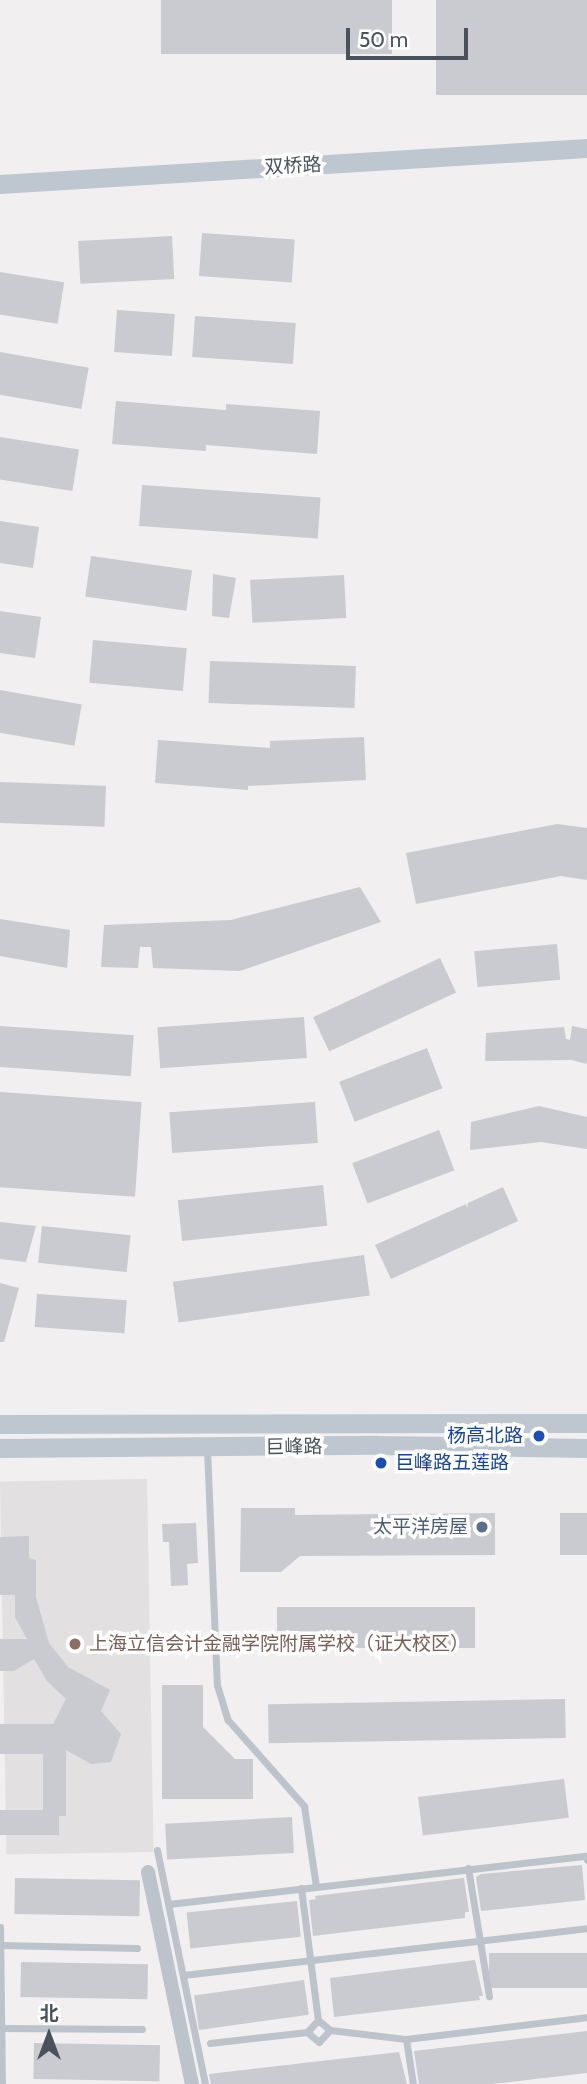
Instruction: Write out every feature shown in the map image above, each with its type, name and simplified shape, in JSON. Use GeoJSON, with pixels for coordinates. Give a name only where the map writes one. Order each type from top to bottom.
{"type":"FeatureCollection","features":[{"type":"Feature","properties":{"kind":"main road","name":"双桥路"},"geometry":{"type":"LineString","coordinates":[[0,184],[587,148]]}},
{"type":"Feature","properties":{"kind":"main road","name":"巨峰路"},"geometry":{"type":"LineString","coordinates":[[0,1424],[587,1423]]}},
{"type":"Feature","properties":{"kind":"main road","name":"巨峰路"},"geometry":{"type":"LineString","coordinates":[[0,1448],[377,1445],[587,1448]]}},
{"type":"Feature","properties":{"kind":"street"},"geometry":{"type":"LineString","coordinates":[[148,1872],[192,2084]]}},
{"type":"Feature","properties":{"kind":"lane"},"geometry":{"type":"LineString","coordinates":[[207,1448],[217,1685],[228,1720],[304,1806],[316,1886]]}},
{"type":"Feature","properties":{"kind":"lane"},"geometry":{"type":"LineString","coordinates":[[157,1850],[205,2084]]}},
{"type":"Feature","properties":{"kind":"lane"},"geometry":{"type":"LineString","coordinates":[[169,1904],[468,1868],[586,1856],[587,1860]]}},
{"type":"Feature","properties":{"kind":"lane"},"geometry":{"type":"LineString","coordinates":[[468,1868],[489,1996]]}},
{"type":"Feature","properties":{"kind":"lane"},"geometry":{"type":"LineString","coordinates":[[301,1888],[318,2020],[330,2030],[405,2039],[587,2017]]}},
{"type":"Feature","properties":{"kind":"lane"},"geometry":{"type":"LineString","coordinates":[[0,1927],[2,2084]]}},
{"type":"Feature","properties":{"kind":"lane"},"geometry":{"type":"LineString","coordinates":[[183,1975],[587,1928]]}},
{"type":"Feature","properties":{"kind":"lane"},"geometry":{"type":"LineString","coordinates":[[0,1945],[137,1948]]}},
{"type":"Feature","properties":{"kind":"lane"},"geometry":{"type":"LineString","coordinates":[[210,2043],[307,2032],[318,2020]]}},
{"type":"Feature","properties":{"kind":"lane"},"geometry":{"type":"LineString","coordinates":[[1,2028],[142,2029]]}},
{"type":"Feature","properties":{"kind":"lane"},"geometry":{"type":"LineString","coordinates":[[307,2032],[320,2042],[330,2030]]}},
{"type":"Feature","properties":{"kind":"lane"},"geometry":{"type":"LineString","coordinates":[[405,2039],[413,2084]]}},
{"type":"Feature","properties":{"kind":"shaded area","name":"上海立信会计金融学院附属学校（证大校区）"},"geometry":{"type":"Polygon","coordinates":[[[147,1479],[154,1852],[7,1855],[0,1482],[147,1479]]]}},
{"type":"Feature","properties":{"kind":"building"},"geometry":{"type":"Polygon","coordinates":[[[161,0],[392,0],[392,54],[161,54],[161,0]]]}},
{"type":"Feature","properties":{"kind":"building"},"geometry":{"type":"Polygon","coordinates":[[[436,0],[587,0],[587,95],[436,95],[436,0]]]}},
{"type":"Feature","properties":{"kind":"building"},"geometry":{"type":"Polygon","coordinates":[[[202,233],[295,239],[292,282],[199,276],[202,233]]]}},
{"type":"Feature","properties":{"kind":"building"},"geometry":{"type":"Polygon","coordinates":[[[172,236],[174,279],[80,284],[78,241],[172,236]]]}},
{"type":"Feature","properties":{"kind":"building"},"geometry":{"type":"Polygon","coordinates":[[[0,272],[64,282],[58,324],[0,315],[0,272]]]}},
{"type":"Feature","properties":{"kind":"building"},"geometry":{"type":"Polygon","coordinates":[[[117,310],[175,314],[172,356],[114,352],[117,310]]]}},
{"type":"Feature","properties":{"kind":"building"},"geometry":{"type":"Polygon","coordinates":[[[195,316],[296,323],[293,364],[192,357],[195,316]]]}},
{"type":"Feature","properties":{"kind":"building"},"geometry":{"type":"Polygon","coordinates":[[[0,352],[89,368],[81,409],[0,395],[0,352]]]}},
{"type":"Feature","properties":{"kind":"building"},"geometry":{"type":"Polygon","coordinates":[[[116,401],[226,410],[226,404],[320,411],[317,454],[206,445],[206,451],[112,444],[116,401]]]}},
{"type":"Feature","properties":{"kind":"building"},"geometry":{"type":"Polygon","coordinates":[[[0,437],[79,450],[72,491],[0,480],[0,437]]]}},
{"type":"Feature","properties":{"kind":"building"},"geometry":{"type":"Polygon","coordinates":[[[142,485],[321,497],[318,538],[139,526],[142,485]]]}},
{"type":"Feature","properties":{"kind":"building"},"geometry":{"type":"Polygon","coordinates":[[[0,521],[39,527],[33,568],[0,563],[0,521]]]}},
{"type":"Feature","properties":{"kind":"building"},"geometry":{"type":"Polygon","coordinates":[[[91,556],[192,570],[186,611],[85,597],[91,556]]]}},
{"type":"Feature","properties":{"kind":"building"},"geometry":{"type":"Polygon","coordinates":[[[213,574],[236,578],[229,618],[212,616],[213,574]]]}},
{"type":"Feature","properties":{"kind":"building"},"geometry":{"type":"Polygon","coordinates":[[[344,575],[346,618],[252,623],[250,580],[344,575]]]}},
{"type":"Feature","properties":{"kind":"building"},"geometry":{"type":"Polygon","coordinates":[[[0,611],[41,617],[35,658],[0,653],[0,611]]]}},
{"type":"Feature","properties":{"kind":"building"},"geometry":{"type":"Polygon","coordinates":[[[93,640],[187,648],[183,691],[89,683],[93,640]]]}},
{"type":"Feature","properties":{"kind":"building"},"geometry":{"type":"Polygon","coordinates":[[[210,661],[356,666],[354,708],[209,703],[210,661]]]}},
{"type":"Feature","properties":{"kind":"building"},"geometry":{"type":"Polygon","coordinates":[[[0,690],[82,704],[74,746],[0,733],[0,690]]]}},
{"type":"Feature","properties":{"kind":"building"},"geometry":{"type":"Polygon","coordinates":[[[364,737],[366,780],[248,786],[248,790],[155,783],[158,740],[270,748],[270,741],[364,737]]]}},
{"type":"Feature","properties":{"kind":"building"},"geometry":{"type":"Polygon","coordinates":[[[0,782],[106,786],[105,827],[0,823],[0,782]]]}},
{"type":"Feature","properties":{"kind":"building"},"geometry":{"type":"Polygon","coordinates":[[[557,824],[587,828],[587,880],[561,876],[416,904],[406,853],[557,824]]]}},
{"type":"Feature","properties":{"kind":"building"},"geometry":{"type":"Polygon","coordinates":[[[360,887],[381,922],[240,971],[153,968],[151,947],[140,947],[138,968],[101,967],[104,925],[231,920],[360,887]]]}},
{"type":"Feature","properties":{"kind":"building"},"geometry":{"type":"Polygon","coordinates":[[[0,919],[70,930],[67,968],[0,956],[0,919]]]}},
{"type":"Feature","properties":{"kind":"building"},"geometry":{"type":"Polygon","coordinates":[[[557,944],[560,980],[477,987],[474,951],[557,944]]]}},
{"type":"Feature","properties":{"kind":"building"},"geometry":{"type":"Polygon","coordinates":[[[440,958],[456,992],[329,1052],[313,1017],[440,958]]]}},
{"type":"Feature","properties":{"kind":"building"},"geometry":{"type":"Polygon","coordinates":[[[304,1017],[307,1058],[160,1068],[157,1027],[304,1017]]]}},
{"type":"Feature","properties":{"kind":"building"},"geometry":{"type":"Polygon","coordinates":[[[0,1026],[134,1035],[131,1076],[0,1067],[0,1026]]]}},
{"type":"Feature","properties":{"kind":"building"},"geometry":{"type":"Polygon","coordinates":[[[572,1026],[587,1029],[587,1064],[571,1060],[485,1061],[486,1033],[564,1027],[566,1039],[570,1040],[572,1026]]]}},
{"type":"Feature","properties":{"kind":"building"},"geometry":{"type":"Polygon","coordinates":[[[427,1048],[442,1088],[355,1122],[339,1082],[427,1048]]]}},
{"type":"Feature","properties":{"kind":"building"},"geometry":{"type":"Polygon","coordinates":[[[0,1092],[142,1102],[135,1197],[0,1187],[0,1092]]]}},
{"type":"Feature","properties":{"kind":"building"},"geometry":{"type":"Polygon","coordinates":[[[315,1102],[318,1143],[172,1153],[169,1112],[315,1102]]]}},
{"type":"Feature","properties":{"kind":"building"},"geometry":{"type":"Polygon","coordinates":[[[539,1106],[587,1117],[587,1149],[541,1142],[470,1150],[471,1122],[539,1106]]]}},
{"type":"Feature","properties":{"kind":"building"},"geometry":{"type":"Polygon","coordinates":[[[439,1130],[454,1170],[368,1203],[352,1163],[439,1130]]]}},
{"type":"Feature","properties":{"kind":"building"},"geometry":{"type":"Polygon","coordinates":[[[323,1185],[327,1226],[182,1241],[178,1200],[323,1185]]]}},
{"type":"Feature","properties":{"kind":"building"},"geometry":{"type":"Polygon","coordinates":[[[503,1187],[518,1221],[391,1279],[375,1245],[466,1204],[467,1208],[468,1203],[503,1187]]]}},
{"type":"Feature","properties":{"kind":"building"},"geometry":{"type":"Polygon","coordinates":[[[0,1222],[36,1226],[26,1262],[0,1259],[0,1222]]]}},
{"type":"Feature","properties":{"kind":"building"},"geometry":{"type":"Polygon","coordinates":[[[42,1226],[131,1235],[127,1272],[38,1263],[42,1226]]]}},
{"type":"Feature","properties":{"kind":"building"},"geometry":{"type":"Polygon","coordinates":[[[364,1255],[370,1296],[179,1322],[173,1282],[364,1255]]]}},
{"type":"Feature","properties":{"kind":"building"},"geometry":{"type":"Polygon","coordinates":[[[0,1283],[19,1288],[4,1342],[0,1342],[0,1283]]]}},
{"type":"Feature","properties":{"kind":"building"},"geometry":{"type":"Polygon","coordinates":[[[37,1294],[127,1300],[124,1333],[35,1327],[37,1294]]]}},
{"type":"Feature","properties":{"kind":"building"},"geometry":{"type":"Polygon","coordinates":[[[241,1508],[295,1508],[295,1515],[495,1513],[495,1555],[300,1556],[281,1572],[240,1572],[241,1508]]]}},
{"type":"Feature","properties":{"kind":"building"},"geometry":{"type":"Polygon","coordinates":[[[560,1513],[587,1513],[587,1555],[560,1555],[560,1513]]]}},
{"type":"Feature","properties":{"kind":"building"},"geometry":{"type":"Polygon","coordinates":[[[196,1523],[198,1563],[187,1564],[188,1585],[171,1586],[169,1542],[163,1542],[162,1524],[196,1523]]]}},
{"type":"Feature","properties":{"kind":"building"},"geometry":{"type":"Polygon","coordinates":[[[29,1536],[29,1558],[36,1560],[36,1597],[49,1643],[68,1667],[110,1690],[101,1711],[121,1734],[111,1762],[91,1764],[66,1750],[66,1816],[59,1816],[59,1835],[0,1835],[0,1810],[43,1810],[43,1754],[0,1754],[0,1724],[53,1724],[66,1699],[47,1681],[34,1659],[14,1671],[0,1671],[0,1639],[27,1639],[15,1617],[15,1595],[0,1595],[0,1537],[29,1536]]]}},
{"type":"Feature","properties":{"kind":"building"},"geometry":{"type":"Polygon","coordinates":[[[277,1607],[475,1607],[475,1648],[277,1648],[277,1607]]]}},
{"type":"Feature","properties":{"kind":"building"},"geometry":{"type":"Polygon","coordinates":[[[162,1685],[203,1685],[203,1727],[235,1759],[253,1759],[253,1799],[162,1799],[162,1685]]]}},
{"type":"Feature","properties":{"kind":"building"},"geometry":{"type":"Polygon","coordinates":[[[565,1699],[566,1738],[269,1743],[268,1704],[565,1699]]]}},
{"type":"Feature","properties":{"kind":"building"},"geometry":{"type":"Polygon","coordinates":[[[564,1779],[569,1818],[423,1836],[418,1797],[564,1779]]]}},
{"type":"Feature","properties":{"kind":"building"},"geometry":{"type":"Polygon","coordinates":[[[292,1817],[294,1853],[167,1860],[165,1824],[292,1817]]]}},
{"type":"Feature","properties":{"kind":"building"},"geometry":{"type":"Polygon","coordinates":[[[582,1865],[585,1900],[481,1911],[476,1877],[481,1874],[582,1865]]]}},
{"type":"Feature","properties":{"kind":"building"},"geometry":{"type":"Polygon","coordinates":[[[15,1878],[140,1880],[139,1916],[14,1914],[15,1878]]]}},
{"type":"Feature","properties":{"kind":"building"},"geometry":{"type":"Polygon","coordinates":[[[464,1878],[469,1912],[465,1912],[465,1918],[313,1936],[309,1900],[316,1899],[315,1896],[464,1878]]]}},
{"type":"Feature","properties":{"kind":"building"},"geometry":{"type":"Polygon","coordinates":[[[297,1901],[301,1937],[190,1948],[187,1913],[297,1901]]]}},
{"type":"Feature","properties":{"kind":"building"},"geometry":{"type":"Polygon","coordinates":[[[489,1953],[587,1953],[587,1988],[489,1988],[489,1953]]]}},
{"type":"Feature","properties":{"kind":"building"},"geometry":{"type":"Polygon","coordinates":[[[475,1960],[483,1996],[479,1996],[480,2000],[334,2017],[330,1978],[475,1960]]]}},
{"type":"Feature","properties":{"kind":"building"},"geometry":{"type":"Polygon","coordinates":[[[21,1962],[148,1964],[147,1999],[20,1997],[21,1962]]]}},
{"type":"Feature","properties":{"kind":"building"},"geometry":{"type":"Polygon","coordinates":[[[304,1980],[309,2015],[199,2030],[194,1995],[304,1980]]]}},
{"type":"Feature","properties":{"kind":"building"},"geometry":{"type":"Polygon","coordinates":[[[587,2031],[587,2073],[492,2084],[419,2084],[414,2051],[587,2031]]]}},
{"type":"Feature","properties":{"kind":"building"},"geometry":{"type":"Polygon","coordinates":[[[34,2043],[160,2045],[159,2081],[33,2079],[34,2043]]]}},
{"type":"Feature","properties":{"kind":"building"},"geometry":{"type":"Polygon","coordinates":[[[399,2052],[407,2084],[211,2084],[209,2074],[399,2052]]]}},
{"type":"Feature","properties":{"kind":"place","name":"杨高北路"},"geometry":{"type":"Point","coordinates":[539,1436]}},
{"type":"Feature","properties":{"kind":"place","name":"巨峰路五莲路"},"geometry":{"type":"Point","coordinates":[381,1463]}},
{"type":"Feature","properties":{"kind":"place","name":"太平洋房屋"},"geometry":{"type":"Point","coordinates":[482,1527]}},
{"type":"Feature","properties":{"kind":"place","name":"上海立信会计金融学院附属学校（证大校区）"},"geometry":{"type":"Point","coordinates":[75,1644]}}]}
